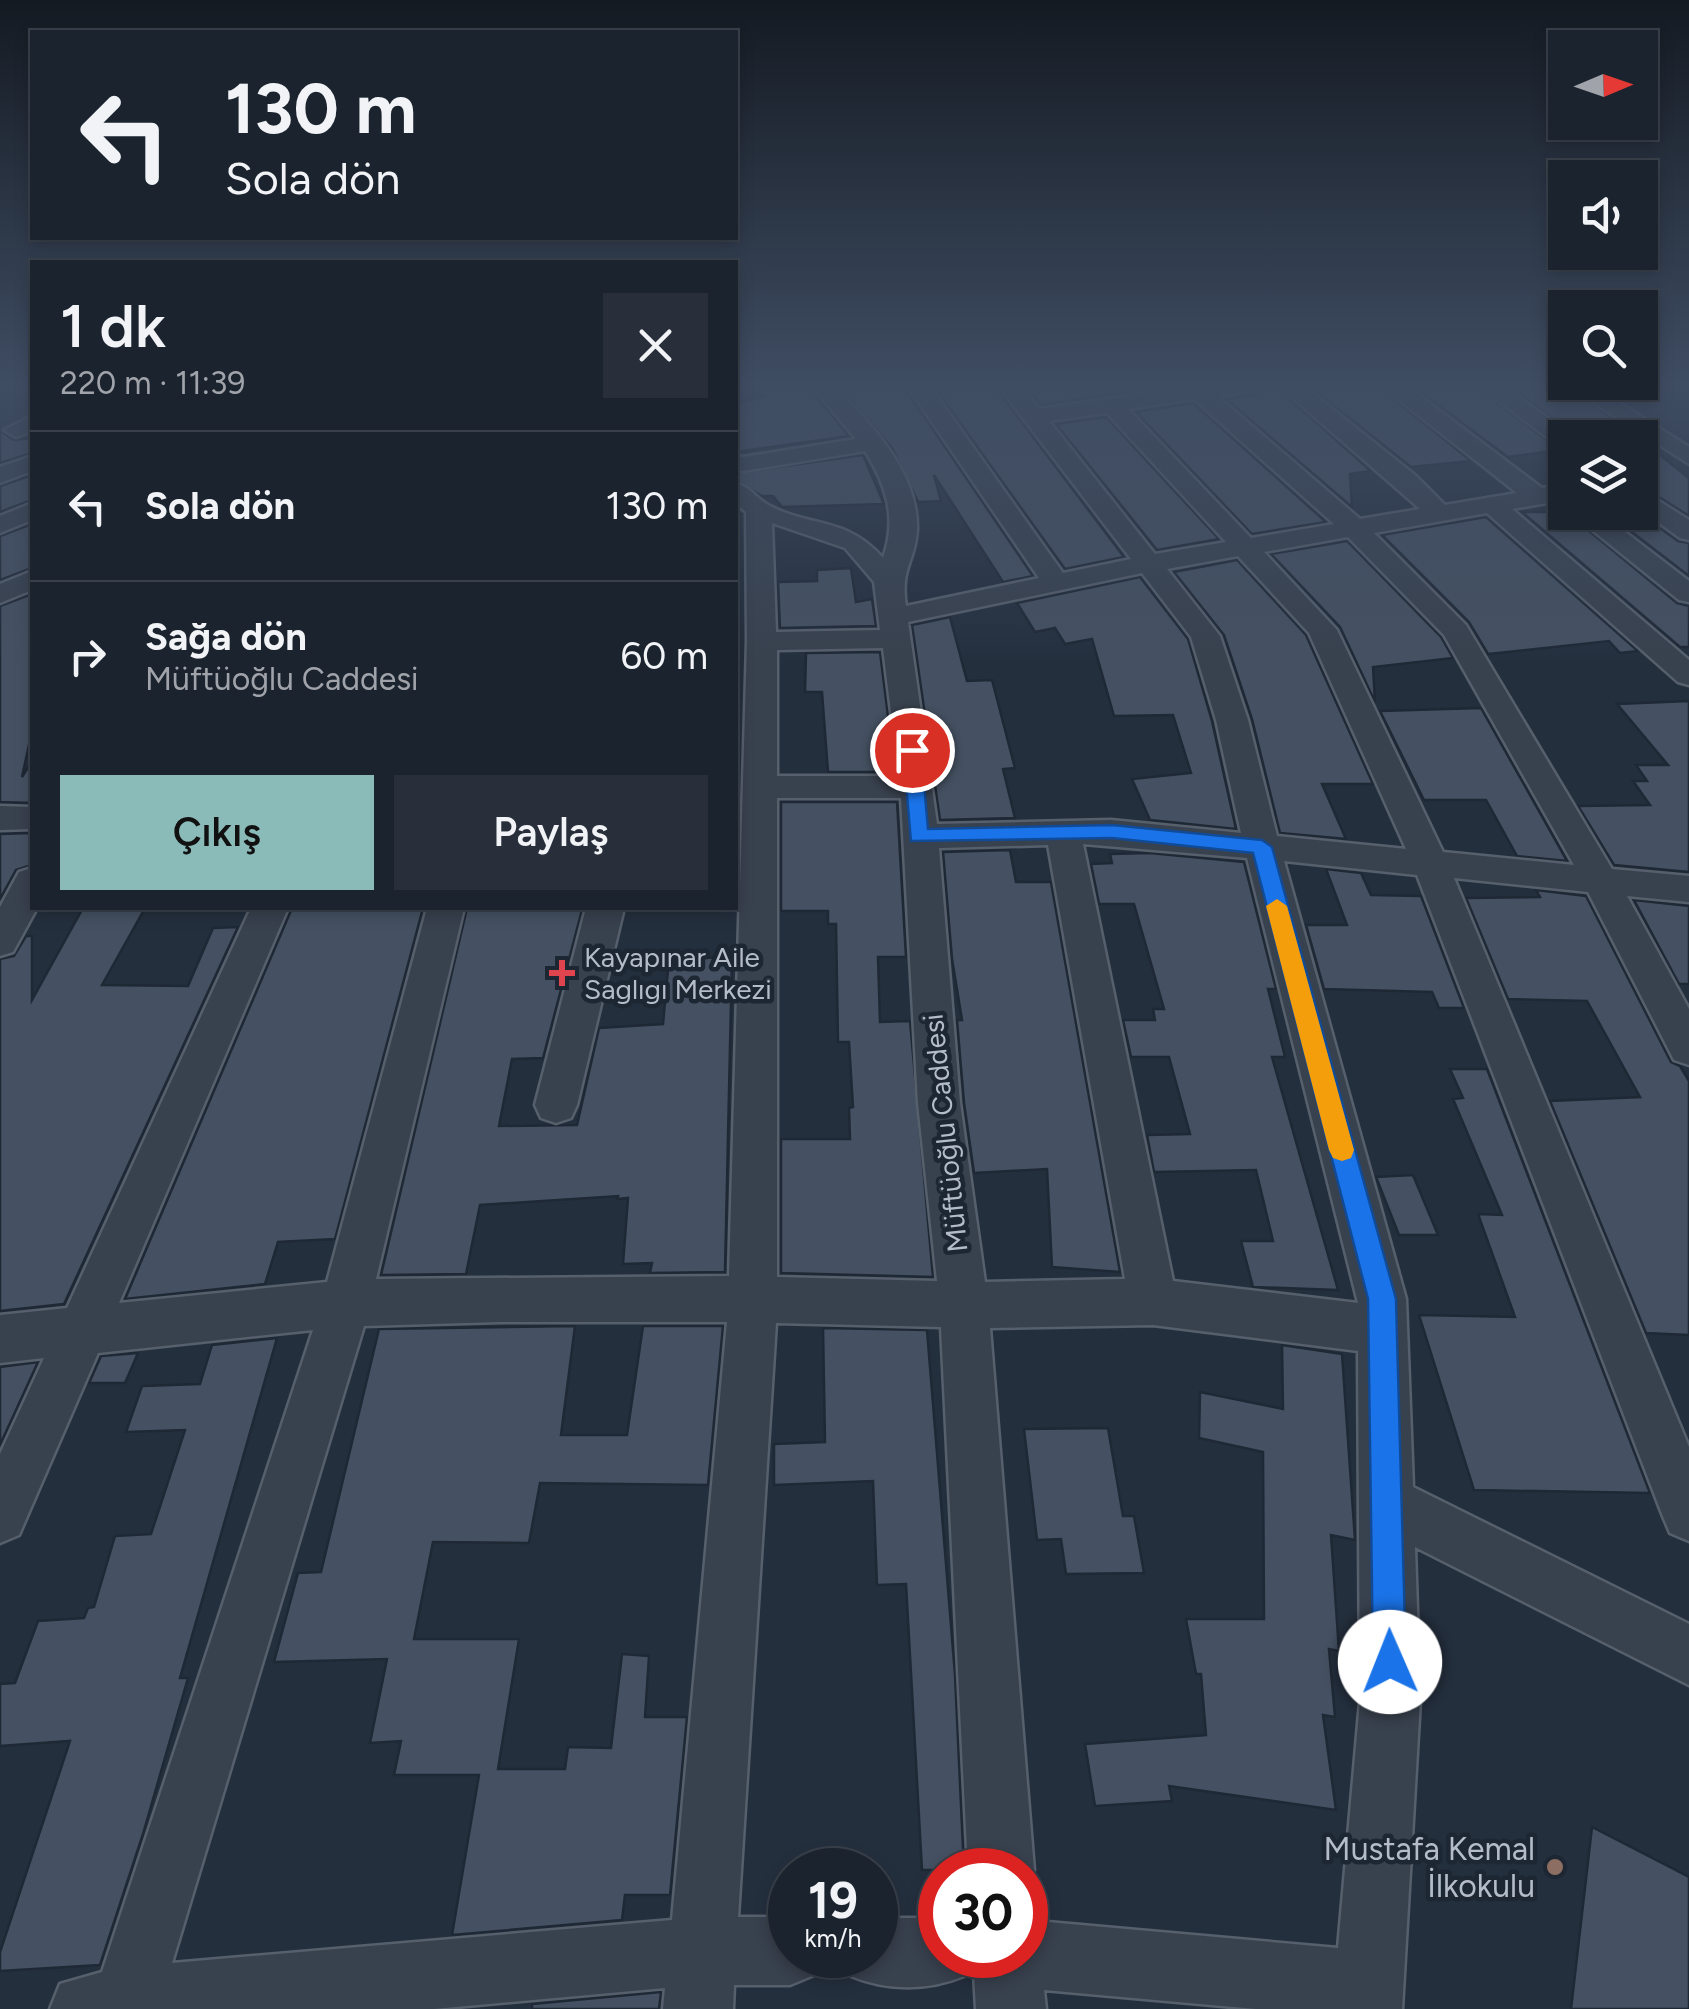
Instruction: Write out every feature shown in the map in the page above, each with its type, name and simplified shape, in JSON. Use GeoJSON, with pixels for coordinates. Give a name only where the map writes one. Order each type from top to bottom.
{"type":"FeatureCollection","features":[{"type":"Feature","properties":{"kind":"street"},"geometry":{"type":"LineString","coordinates":[[888,580],[904,527],[891,478]]}},
{"type":"Feature","properties":{"kind":"street"},"geometry":{"type":"LineString","coordinates":[[983,478],[1057,584]]}},
{"type":"Feature","properties":{"kind":"street"},"geometry":{"type":"LineString","coordinates":[[1048,1957],[1368,1997],[1390,1702],[1382,1299],[1232,720],[1205,636],[1081,478]]}},
{"type":"Feature","properties":{"kind":"street"},"geometry":{"type":"LineString","coordinates":[[1182,478],[1322,630],[1432,865],[1689,1514]]}},
{"type":"Feature","properties":{"kind":"street"},"geometry":{"type":"LineString","coordinates":[[1297,478],[1354,528],[1456,631],[1601,881],[1689,1048]]}},
{"type":"Feature","properties":{"kind":"street"},"geometry":{"type":"LineString","coordinates":[[1402,478],[1439,514]]}},
{"type":"Feature","properties":{"kind":"street"},"geometry":{"type":"LineString","coordinates":[[1665,478],[1689,532]]}},
{"type":"Feature","properties":{"kind":"street"},"geometry":{"type":"LineString","coordinates":[[752,632],[895,628],[1146,564],[1548,497]]}},
{"type":"Feature","properties":{"kind":"street"},"geometry":{"type":"LineString","coordinates":[[701,1980],[753,1299],[752,632],[747,500],[854,542],[888,580]]}},
{"type":"Feature","properties":{"kind":"street"},"geometry":{"type":"LineString","coordinates":[[1492,505],[1689,676]]}},
{"type":"Feature","properties":{"kind":"street"},"geometry":{"type":"LineString","coordinates":[[0,525],[30,512]]}},
{"type":"Feature","properties":{"kind":"street"},"geometry":{"type":"LineString","coordinates":[[1605,530],[1689,594]]}},
{"type":"Feature","properties":{"kind":"street"},"geometry":{"type":"LineString","coordinates":[[0,595],[30,580]]}},
{"type":"Feature","properties":{"kind":"street","name":"Müftüoğlu Caddesi"},"geometry":{"type":"LineString","coordinates":[[888,580],[917,787],[939,1104],[964,1305],[1000,1848]]}},
{"type":"Feature","properties":{"kind":"street"},"geometry":{"type":"LineString","coordinates":[[751,778],[917,787]]}},
{"type":"Feature","properties":{"kind":"street"},"geometry":{"type":"LineString","coordinates":[[0,818],[30,818]]}},
{"type":"Feature","properties":{"kind":"street"},"geometry":{"type":"LineString","coordinates":[[1063,832],[1154,1302]]}},
{"type":"Feature","properties":{"kind":"street"},"geometry":{"type":"LineString","coordinates":[[918,836],[1112,832],[1689,889]]}},
{"type":"Feature","properties":{"kind":"street"},"geometry":{"type":"LineString","coordinates":[[0,879],[30,880]]}},
{"type":"Feature","properties":{"kind":"street"},"geometry":{"type":"LineString","coordinates":[[0,942],[30,884]]}},
{"type":"Feature","properties":{"kind":"street"},"geometry":{"type":"LineString","coordinates":[[0,1516],[268,910]]}},
{"type":"Feature","properties":{"kind":"street"},"geometry":{"type":"LineString","coordinates":[[444,910],[346,1304],[112,2007],[701,1980],[768,1959]]}},
{"type":"Feature","properties":{"kind":"street"},"geometry":{"type":"LineString","coordinates":[[556,1106],[604,910]]}},
{"type":"Feature","properties":{"kind":"street"},"geometry":{"type":"LineString","coordinates":[[0,1339],[346,1304],[753,1299],[964,1305],[1154,1302],[1383,1330]]}},
{"type":"Feature","properties":{"kind":"street"},"geometry":{"type":"LineString","coordinates":[[1386,1503],[1689,1655]]}},
{"type":"Feature","properties":{"kind":"street"},"geometry":{"type":"LineString","coordinates":[[1009,1978],[1011,2009]]}},
{"type":"Feature","properties":{"kind":"building"},"geometry":{"type":"Polygon","coordinates":[[[30,478],[30,501],[0,512],[0,486],[30,478]]]}},
{"type":"Feature","properties":{"kind":"building"},"geometry":{"type":"Polygon","coordinates":[[[738,478],[873,478],[884,504],[782,507],[773,496],[762,496],[738,482],[738,478]]]}},
{"type":"Feature","properties":{"kind":"building"},"geometry":{"type":"Polygon","coordinates":[[[906,478],[935,478],[941,501],[918,502],[906,478]]]}},
{"type":"Feature","properties":{"kind":"building"},"geometry":{"type":"Polygon","coordinates":[[[936,478],[966,478],[1033,576],[1003,582],[936,478]]]}},
{"type":"Feature","properties":{"kind":"building"},"geometry":{"type":"Polygon","coordinates":[[[999,478],[1064,478],[1124,557],[1065,569],[999,478]]]}},
{"type":"Feature","properties":{"kind":"building"},"geometry":{"type":"Polygon","coordinates":[[[1099,478],[1162,478],[1219,539],[1157,550],[1099,478]]]}},
{"type":"Feature","properties":{"kind":"building"},"geometry":{"type":"Polygon","coordinates":[[[1199,478],[1277,478],[1326,522],[1252,534],[1199,478]]]}},
{"type":"Feature","properties":{"kind":"building"},"geometry":{"type":"Polygon","coordinates":[[[1318,478],[1350,478],[1352,507],[1318,478]]]}},
{"type":"Feature","properties":{"kind":"building"},"geometry":{"type":"Polygon","coordinates":[[[1658,478],[1689,478],[1689,516],[1658,496],[1658,478]]]}},
{"type":"Feature","properties":{"kind":"building"},"geometry":{"type":"Polygon","coordinates":[[[1522,512],[1548,512],[1548,530],[1588,530],[1677,603],[1689,606],[1689,647],[1680,647],[1522,512]]]}},
{"type":"Feature","properties":{"kind":"building"},"geometry":{"type":"Polygon","coordinates":[[[1486,517],[1638,651],[1620,653],[1609,641],[1488,654],[1469,622],[1382,535],[1486,517]]]}},
{"type":"Feature","properties":{"kind":"building"},"geometry":{"type":"Polygon","coordinates":[[[30,525],[30,569],[0,580],[0,536],[30,525]]]}},
{"type":"Feature","properties":{"kind":"building"},"geometry":{"type":"Polygon","coordinates":[[[1658,526],[1678,541],[1689,543],[1689,576],[1629,530],[1658,530],[1658,526]]]}},
{"type":"Feature","properties":{"kind":"building"},"geometry":{"type":"Polygon","coordinates":[[[1347,541],[1441,637],[1453,658],[1373,667],[1375,702],[1340,627],[1271,554],[1347,541]]]}},
{"type":"Feature","properties":{"kind":"building"},"geometry":{"type":"Polygon","coordinates":[[[1237,560],[1306,635],[1373,784],[1322,784],[1346,839],[1280,833],[1252,719],[1224,635],[1174,572],[1237,560]]]}},
{"type":"Feature","properties":{"kind":"building"},"geometry":{"type":"Polygon","coordinates":[[[851,568],[856,602],[872,599],[876,626],[780,628],[778,582],[817,581],[817,570],[851,568]]]}},
{"type":"Feature","properties":{"kind":"building"},"geometry":{"type":"Polygon","coordinates":[[[1140,577],[1188,639],[1212,721],[1236,829],[1150,820],[1132,779],[1191,773],[1173,715],[1114,716],[1092,639],[1065,644],[1055,628],[1035,632],[1017,603],[1140,577]]]}},
{"type":"Feature","properties":{"kind":"building"},"geometry":{"type":"Polygon","coordinates":[[[30,595],[30,740],[22,777],[30,764],[30,803],[0,802],[0,606],[30,595]]]}},
{"type":"Feature","properties":{"kind":"building"},"geometry":{"type":"Polygon","coordinates":[[[950,617],[967,681],[992,680],[1015,768],[1003,769],[1015,818],[940,820],[912,625],[950,617]]]}},
{"type":"Feature","properties":{"kind":"building"},"geometry":{"type":"Polygon","coordinates":[[[880,652],[895,772],[828,772],[822,692],[805,692],[806,653],[880,652]]]}},
{"type":"Feature","properties":{"kind":"building"},"geometry":{"type":"Polygon","coordinates":[[[1689,701],[1689,872],[1614,865],[1578,806],[1650,805],[1633,781],[1647,781],[1636,765],[1668,765],[1617,704],[1689,701]]]}},
{"type":"Feature","properties":{"kind":"building"},"geometry":{"type":"Polygon","coordinates":[[[1481,708],[1567,861],[1517,856],[1486,800],[1424,800],[1380,711],[1481,708]]]}},
{"type":"Feature","properties":{"kind":"building"},"geometry":{"type":"Polygon","coordinates":[[[781,802],[897,802],[906,957],[878,957],[880,1022],[910,1021],[933,1277],[781,1273],[781,1139],[850,1139],[849,1108],[853,1107],[849,1042],[838,1042],[836,924],[828,924],[828,911],[781,911],[781,802]]]}},
{"type":"Feature","properties":{"kind":"building"},"geometry":{"type":"Polygon","coordinates":[[[30,833],[30,866],[16,870],[0,899],[0,834],[30,833]]]}},
{"type":"Feature","properties":{"kind":"building"},"geometry":{"type":"Polygon","coordinates":[[[1010,850],[1016,882],[1051,882],[1120,1272],[1052,1267],[1047,1169],[974,1173],[964,1103],[957,1020],[962,1020],[952,959],[943,852],[1010,850]]]}},
{"type":"Feature","properties":{"kind":"building"},"geometry":{"type":"Polygon","coordinates":[[[1150,853],[1244,862],[1276,989],[1268,989],[1285,1057],[1272,1057],[1338,1290],[1253,1287],[1241,1241],[1273,1241],[1256,1170],[1154,1172],[1147,1135],[1190,1134],[1169,1057],[1131,1057],[1123,1020],[1155,1020],[1153,1009],[1164,1009],[1134,904],[1099,904],[1091,864],[1112,863],[1110,854],[1150,853]]]}},
{"type":"Feature","properties":{"kind":"building"},"geometry":{"type":"Polygon","coordinates":[[[1326,869],[1361,873],[1371,895],[1421,896],[1464,1008],[1439,1008],[1432,992],[1324,989],[1306,925],[1347,925],[1326,869]]]}},
{"type":"Feature","properties":{"kind":"building"},"geometry":{"type":"Polygon","coordinates":[[[1536,890],[1586,896],[1671,1062],[1680,1066],[1689,1081],[1689,1335],[1646,1333],[1550,1101],[1640,1097],[1587,1001],[1508,999],[1466,898],[1540,897],[1536,890]]]}},
{"type":"Feature","properties":{"kind":"building"},"geometry":{"type":"Polygon","coordinates":[[[1634,900],[1689,906],[1689,984],[1679,984],[1634,900]]]}},
{"type":"Feature","properties":{"kind":"building"},"geometry":{"type":"Polygon","coordinates":[[[82,910],[144,910],[102,985],[188,986],[213,928],[238,927],[64,1304],[0,1311],[0,959],[14,956],[26,936],[32,936],[32,1000],[82,910]]]}},
{"type":"Feature","properties":{"kind":"building"},"geometry":{"type":"Polygon","coordinates":[[[291,910],[422,910],[335,1239],[278,1242],[265,1284],[125,1299],[291,910]]]}},
{"type":"Feature","properties":{"kind":"building"},"geometry":{"type":"Polygon","coordinates":[[[467,910],[582,910],[543,1058],[512,1059],[499,1126],[577,1125],[599,1028],[663,1024],[669,959],[732,957],[725,1272],[650,1273],[652,1263],[623,1264],[628,1198],[617,1199],[618,1196],[480,1205],[466,1274],[381,1275],[467,910]]]}},
{"type":"Feature","properties":{"kind":"building"},"geometry":{"type":"Polygon","coordinates":[[[1450,1069],[1487,1069],[1650,1493],[1474,1490],[1419,1315],[1515,1317],[1478,1214],[1502,1215],[1453,1099],[1463,1098],[1450,1069]]]}},
{"type":"Feature","properties":{"kind":"building"},"geometry":{"type":"Polygon","coordinates":[[[1413,1175],[1438,1235],[1399,1235],[1376,1177],[1413,1175]]]}},
{"type":"Feature","properties":{"kind":"building"},"geometry":{"type":"Polygon","coordinates":[[[575,1326],[561,1435],[627,1435],[643,1326],[723,1326],[708,1485],[540,1483],[529,1543],[433,1542],[414,1639],[519,1639],[498,1769],[565,1769],[568,1747],[611,1748],[622,1654],[649,1656],[645,1717],[687,1717],[670,1895],[625,1895],[622,1920],[452,1935],[479,1775],[394,1775],[401,1741],[370,1743],[387,1659],[274,1662],[298,1573],[321,1572],[379,1329],[575,1326]]]}},
{"type":"Feature","properties":{"kind":"building"},"geometry":{"type":"Polygon","coordinates":[[[823,1328],[927,1330],[955,1675],[963,1848],[921,1848],[906,1584],[877,1585],[873,1481],[774,1485],[774,1444],[825,1442],[823,1328]]]}},
{"type":"Feature","properties":{"kind":"building"},"geometry":{"type":"Polygon","coordinates":[[[277,1338],[180,1678],[188,1678],[100,1965],[0,1971],[0,1952],[70,1741],[0,1746],[0,1684],[15,1683],[38,1621],[84,1618],[88,1608],[94,1607],[115,1536],[151,1534],[185,1430],[126,1432],[142,1386],[200,1384],[212,1345],[277,1338]]]}},
{"type":"Feature","properties":{"kind":"building"},"geometry":{"type":"Polygon","coordinates":[[[1282,1345],[1342,1354],[1355,1540],[1331,1535],[1339,1651],[1329,1649],[1335,1717],[1323,1715],[1336,1810],[1169,1786],[1172,1801],[1095,1806],[1085,1744],[1206,1735],[1201,1674],[1196,1674],[1186,1619],[1264,1619],[1263,1452],[1199,1438],[1200,1392],[1283,1409],[1282,1345]]]}},
{"type":"Feature","properties":{"kind":"building"},"geometry":{"type":"Polygon","coordinates":[[[138,1353],[125,1383],[89,1383],[101,1356],[138,1353]]]}},
{"type":"Feature","properties":{"kind":"building"},"geometry":{"type":"Polygon","coordinates":[[[38,1362],[0,1445],[0,1367],[38,1362]]]}},
{"type":"Feature","properties":{"kind":"building"},"geometry":{"type":"Polygon","coordinates":[[[1108,1428],[1123,1516],[1134,1516],[1144,1573],[1066,1574],[1061,1539],[1037,1540],[1024,1429],[1108,1428]]]}},
{"type":"Feature","properties":{"kind":"building"},"geometry":{"type":"Polygon","coordinates":[[[1592,1827],[1689,1877],[1689,2009],[1571,2009],[1592,1827]]]}},
{"type":"Feature","properties":{"kind":"building"},"geometry":{"type":"Polygon","coordinates":[[[661,1992],[659,2009],[532,2009],[532,2004],[661,1992]]]}},
{"type":"Feature","properties":{"kind":"slow traffic"},"geometry":{"type":"LineString","coordinates":[[1277,906],[1342,1150]]}},
{"type":"Feature","properties":{"kind":"place","name":"Kayapınar Aile Saglıgı Merkezi"},"geometry":{"type":"Point","coordinates":[562,973]}},
{"type":"Feature","properties":{"kind":"place","name":"Mustafa Kemal İlkokulu"},"geometry":{"type":"Point","coordinates":[1555,1867]}},
{"type":"Feature","properties":{"kind":"route"},"geometry":{"type":"LineString","coordinates":[[912,750],[918,836],[1112,832],[1262,847],[1382,1299],[1390,1662]]}}]}
